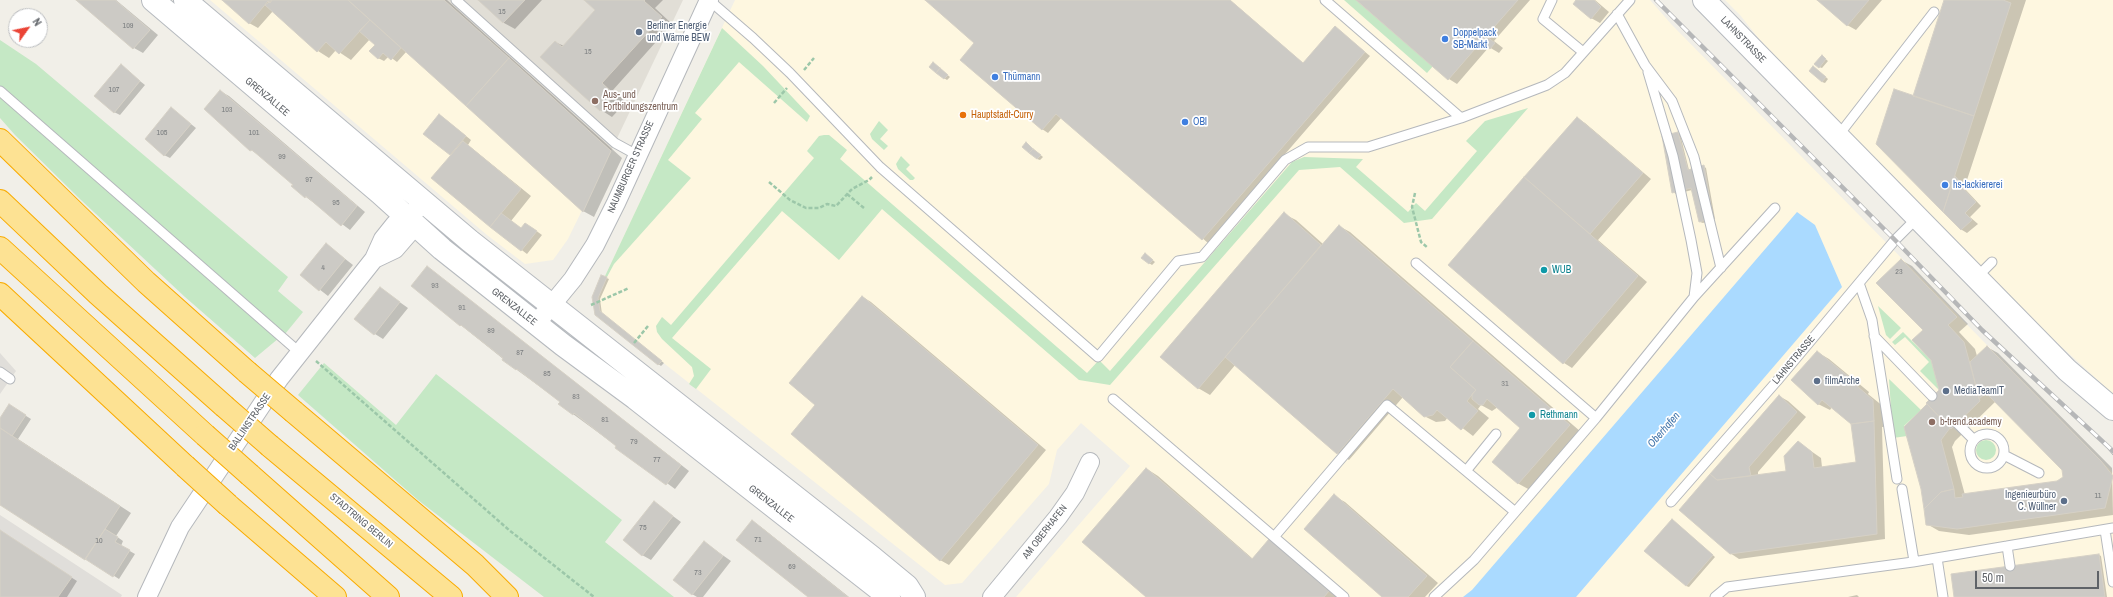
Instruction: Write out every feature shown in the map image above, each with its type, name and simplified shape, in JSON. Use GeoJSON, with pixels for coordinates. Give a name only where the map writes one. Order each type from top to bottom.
{"type":"FeatureCollection","features":[{"type":"Feature","properties":{"kind":"highway"},"geometry":{"type":"LineString","coordinates":[[0,140],[146,282],[247,372],[475,565],[520,597]]}},
{"type":"Feature","properties":{"kind":"highway","name":"STADTRING BERLIN"},"geometry":{"type":"LineString","coordinates":[[0,201],[98,294],[224,406],[451,597]]}},
{"type":"Feature","properties":{"kind":"highway"},"geometry":{"type":"LineString","coordinates":[[0,248],[205,435],[388,597]]}},
{"type":"Feature","properties":{"kind":"highway"},"geometry":{"type":"LineString","coordinates":[[0,294],[228,505],[336,597]]}},
{"type":"Feature","properties":{"kind":"highway"},"geometry":{"type":"LineString","coordinates":[[475,565],[507,597]]}},
{"type":"Feature","properties":{"kind":"main road","name":"GRENZALLEE"},"geometry":{"type":"LineString","coordinates":[[153,0],[233,54],[423,202],[551,306],[873,558],[907,586],[914,597]]}},
{"type":"Feature","properties":{"kind":"main road","name":"GRENZALLEE"},"geometry":{"type":"LineString","coordinates":[[185,0],[233,54],[408,219],[442,249],[536,324],[629,393],[889,597]]}},
{"type":"Feature","properties":{"kind":"main road","name":"LAHNSTRASSE"},"geometry":{"type":"LineString","coordinates":[[1704,0],[2067,370],[2113,409]]}},
{"type":"Feature","properties":{"kind":"street","name":"NAUMBURGER STRASSE"},"geometry":{"type":"LineString","coordinates":[[536,324],[573,279],[590,254],[616,203],[709,0]]}},
{"type":"Feature","properties":{"kind":"street"},"geometry":{"type":"LineString","coordinates":[[408,219],[423,202]]}},
{"type":"Feature","properties":{"kind":"street","name":"BALLINSTRASSE"},"geometry":{"type":"LineString","coordinates":[[147,597],[170,548],[191,509],[300,350],[374,259],[395,249],[408,234],[408,219]]}},
{"type":"Feature","properties":{"kind":"street","name":"AM OBERHAFEN"},"geometry":{"type":"LineString","coordinates":[[992,597],[1058,517],[1075,493],[1090,462]]}},
{"type":"Feature","properties":{"kind":"lane"},"geometry":{"type":"LineString","coordinates":[[456,0],[615,143],[637,155]]}},
{"type":"Feature","properties":{"kind":"lane"},"geometry":{"type":"LineString","coordinates":[[709,0],[753,38],[790,73],[880,167],[1098,356],[1178,261],[1202,257],[1286,160],[1308,147],[1368,147],[1461,118],[1547,85],[1565,72],[1630,0]]}},
{"type":"Feature","properties":{"kind":"lane"},"geometry":{"type":"LineString","coordinates":[[1325,0],[1461,118]]}},
{"type":"Feature","properties":{"kind":"lane"},"geometry":{"type":"LineString","coordinates":[[1552,0],[1543,18],[1582,52]]}},
{"type":"Feature","properties":{"kind":"lane"},"geometry":{"type":"LineString","coordinates":[[1837,136],[1852,120],[1888,69],[1934,12]]}},
{"type":"Feature","properties":{"kind":"lane"},"geometry":{"type":"LineString","coordinates":[[1617,14],[1646,65],[1672,102],[1694,157],[1721,268]]}},
{"type":"Feature","properties":{"kind":"lane"},"geometry":{"type":"LineString","coordinates":[[1646,65],[1673,156],[1697,273],[1694,297]]}},
{"type":"Feature","properties":{"kind":"lane"},"geometry":{"type":"LineString","coordinates":[[0,92],[300,350]]}},
{"type":"Feature","properties":{"kind":"lane"},"geometry":{"type":"LineString","coordinates":[[1434,597],[1474,560],[1514,511],[1596,418],[1694,297],[1774,208]]}},
{"type":"Feature","properties":{"kind":"lane","name":"LAHNSTRASSE"},"geometry":{"type":"LineString","coordinates":[[1671,502],[1777,381],[1895,240],[1917,218]]}},
{"type":"Feature","properties":{"kind":"lane"},"geometry":{"type":"LineString","coordinates":[[1976,278],[1992,262]]}},
{"type":"Feature","properties":{"kind":"lane"},"geometry":{"type":"LineString","coordinates":[[1416,263],[1596,418]]}},
{"type":"Feature","properties":{"kind":"lane"},"geometry":{"type":"LineString","coordinates":[[1859,283],[1872,320],[1897,479]]}},
{"type":"Feature","properties":{"kind":"lane"},"geometry":{"type":"LineString","coordinates":[[1874,336],[1932,396]]}},
{"type":"Feature","properties":{"kind":"lane"},"geometry":{"type":"LineString","coordinates":[[0,372],[10,379]]}},
{"type":"Feature","properties":{"kind":"lane"},"geometry":{"type":"LineString","coordinates":[[1113,399],[1344,597]]}},
{"type":"Feature","properties":{"kind":"lane"},"geometry":{"type":"LineString","coordinates":[[1274,537],[1387,406],[1514,511]]}},
{"type":"Feature","properties":{"kind":"lane"},"geometry":{"type":"LineString","coordinates":[[1957,423],[1973,439]]}},
{"type":"Feature","properties":{"kind":"lane"},"geometry":{"type":"LineString","coordinates":[[1466,471],[1496,434]]}},
{"type":"Feature","properties":{"kind":"lane"},"geometry":{"type":"LineString","coordinates":[[1982,434],[1994,434],[2002,443],[2004,455],[1997,465],[1985,468],[1979,467],[1974,463],[1969,452],[1973,439],[1982,434]]}},
{"type":"Feature","properties":{"kind":"lane"},"geometry":{"type":"LineString","coordinates":[[2004,455],[2040,473]]}},
{"type":"Feature","properties":{"kind":"lane"},"geometry":{"type":"LineString","coordinates":[[1902,489],[1914,561]]}},
{"type":"Feature","properties":{"kind":"lane"},"geometry":{"type":"LineString","coordinates":[[1715,597],[1727,587],[1937,558],[2109,529],[2113,582]]}},
{"type":"Feature","properties":{"kind":"lane"},"geometry":{"type":"LineString","coordinates":[[2007,546],[2010,566]]}},
{"type":"Feature","properties":{"kind":"lane"},"geometry":{"type":"LineString","coordinates":[[1937,558],[1943,597]]}},
{"type":"Feature","properties":{"kind":"path"},"geometry":{"type":"LineString","coordinates":[[769,182],[790,200],[806,208],[819,208],[827,204],[836,206],[847,194],[861,183],[869,180],[880,167]]}},
{"type":"Feature","properties":{"kind":"path"},"geometry":{"type":"LineString","coordinates":[[1415,193],[1412,207],[1421,242],[1428,248]]}},
{"type":"Feature","properties":{"kind":"path"},"geometry":{"type":"LineString","coordinates":[[847,194],[864,208]]}},
{"type":"Feature","properties":{"kind":"path"},"geometry":{"type":"LineString","coordinates":[[591,305],[629,288]]}},
{"type":"Feature","properties":{"kind":"path"},"geometry":{"type":"LineString","coordinates":[[634,343],[648,326]]}},
{"type":"Feature","properties":{"kind":"path"},"geometry":{"type":"LineString","coordinates":[[300,350],[509,530],[594,597]]}},
{"type":"Feature","properties":{"kind":"shaded area"},"geometry":{"type":"Polygon","coordinates":[[[210,0],[444,0],[611,151],[568,239],[553,260],[525,264],[487,235],[210,0]]]}},
{"type":"Feature","properties":{"kind":"shaded area","name":"Aus- und Fortbildungszentrum"},"geometry":{"type":"Polygon","coordinates":[[[444,0],[683,0],[611,151],[444,0]]]}},
{"type":"Feature","properties":{"kind":"shaded area"},"geometry":{"type":"Polygon","coordinates":[[[735,0],[1650,0],[1672,25],[2113,473],[2113,597],[1576,597],[1662,496],[1472,590],[1463,597],[1016,597],[1130,466],[1081,423],[1057,450],[1049,484],[962,583],[945,585],[599,312],[596,297],[605,276],[735,0]]]}},
{"type":"Feature","properties":{"kind":"shaded area"},"geometry":{"type":"Polygon","coordinates":[[[1725,0],[2113,0],[2113,394],[2053,339],[1845,128],[1764,45],[1740,15],[1725,0]]]}},
{"type":"Feature","properties":{"kind":"shaded area"},"geometry":{"type":"Polygon","coordinates":[[[0,353],[16,371],[0,394],[0,353]]]}},
{"type":"Feature","properties":{"kind":"shaded area"},"geometry":{"type":"Polygon","coordinates":[[[0,515],[122,595],[121,597],[0,597],[0,515]]]}},
{"type":"Feature","properties":{"kind":"green space"},"geometry":{"type":"Polygon","coordinates":[[[1344,0],[1356,0],[1433,66],[1427,73],[1344,0]]]}},
{"type":"Feature","properties":{"kind":"green space"},"geometry":{"type":"Polygon","coordinates":[[[722,28],[763,66],[810,116],[807,122],[739,62],[695,113],[702,119],[668,160],[691,178],[614,264],[607,277],[605,276],[722,28]]]}},
{"type":"Feature","properties":{"kind":"green space"},"geometry":{"type":"Polygon","coordinates":[[[0,40],[8,45],[8,48],[12,48],[36,64],[288,277],[278,291],[303,312],[285,334],[0,89],[0,40]]]}},
{"type":"Feature","properties":{"kind":"green space"},"geometry":{"type":"Polygon","coordinates":[[[0,94],[279,338],[255,358],[185,297],[81,200],[15,135],[0,118],[0,94]]]}},
{"type":"Feature","properties":{"kind":"green space"},"geometry":{"type":"Polygon","coordinates":[[[1528,108],[1432,219],[1404,223],[1340,167],[1299,170],[1110,385],[1079,380],[882,209],[839,260],[782,211],[672,338],[711,369],[696,389],[689,384],[694,376],[692,367],[662,339],[657,332],[656,326],[662,317],[671,325],[814,158],[807,151],[819,136],[829,135],[847,150],[840,159],[1087,373],[1099,360],[1110,371],[1292,162],[1304,157],[1363,159],[1356,167],[1408,212],[1416,203],[1425,211],[1477,151],[1466,141],[1485,121],[1528,108]]]}},
{"type":"Feature","properties":{"kind":"green space"},"geometry":{"type":"Polygon","coordinates":[[[879,121],[888,130],[880,139],[888,146],[884,150],[872,139],[870,134],[879,121]]]}},
{"type":"Feature","properties":{"kind":"green space"},"geometry":{"type":"Polygon","coordinates":[[[901,156],[910,165],[906,169],[915,178],[913,180],[910,180],[898,169],[896,164],[901,156]]]}},
{"type":"Feature","properties":{"kind":"green space"},"geometry":{"type":"Polygon","coordinates":[[[1878,306],[1901,328],[1890,339],[1886,335],[1878,306]]]}},
{"type":"Feature","properties":{"kind":"green space"},"geometry":{"type":"Polygon","coordinates":[[[1903,332],[1931,360],[1939,390],[1920,371],[1929,362],[1905,337],[1895,345],[1892,342],[1903,332]]]}},
{"type":"Feature","properties":{"kind":"green space"},"geometry":{"type":"Polygon","coordinates":[[[324,363],[396,425],[436,374],[622,520],[605,542],[674,597],[544,597],[418,500],[298,395],[324,363]]]}},
{"type":"Feature","properties":{"kind":"green space"},"geometry":{"type":"Polygon","coordinates":[[[1889,379],[1921,410],[1904,426],[1907,436],[1893,438],[1889,379]]]}},
{"type":"Feature","properties":{"kind":"green space"},"geometry":{"type":"Polygon","coordinates":[[[1986,440],[1993,443],[1996,450],[1993,457],[1986,460],[1979,457],[1976,450],[1979,443],[1986,440]]]}},
{"type":"Feature","properties":{"kind":"water","name":"Oberhafen"},"geometry":{"type":"Polygon","coordinates":[[[1797,212],[1815,225],[1842,287],[1576,597],[1463,597],[1472,590],[1797,212]]]}},
{"type":"Feature","properties":{"kind":"building"},"geometry":{"type":"Polygon","coordinates":[[[76,0],[115,0],[150,30],[133,49],[76,0]]]}},
{"type":"Feature","properties":{"kind":"building"},"geometry":{"type":"Polygon","coordinates":[[[222,0],[272,0],[270,3],[268,1],[249,24],[222,0]]]}},
{"type":"Feature","properties":{"kind":"building"},"geometry":{"type":"Polygon","coordinates":[[[272,0],[348,0],[370,20],[339,54],[326,42],[317,52],[265,5],[272,0]]]}},
{"type":"Feature","properties":{"kind":"building"},"geometry":{"type":"Polygon","coordinates":[[[348,0],[444,0],[509,58],[466,106],[348,0]]]}},
{"type":"Feature","properties":{"kind":"building"},"geometry":{"type":"Polygon","coordinates":[[[478,0],[525,0],[503,23],[478,0]]]}},
{"type":"Feature","properties":{"kind":"building"},"geometry":{"type":"Polygon","coordinates":[[[584,0],[645,0],[644,1],[662,17],[602,83],[615,95],[600,111],[540,57],[555,41],[562,47],[595,10],[584,0]]]}},
{"type":"Feature","properties":{"kind":"building","name":"OBI"},"geometry":{"type":"Polygon","coordinates":[[[925,0],[1230,0],[1303,63],[1335,26],[1365,52],[1202,240],[1056,114],[1042,130],[960,60],[974,43],[925,0]]]}},
{"type":"Feature","properties":{"kind":"building","name":"Doppelpack SB-Markt"},"geometry":{"type":"Polygon","coordinates":[[[1356,0],[1518,0],[1486,36],[1495,43],[1490,49],[1481,42],[1448,80],[1356,0]]]}},
{"type":"Feature","properties":{"kind":"building"},"geometry":{"type":"Polygon","coordinates":[[[1576,0],[1594,0],[1601,7],[1591,19],[1573,4],[1576,0]]]}},
{"type":"Feature","properties":{"kind":"building"},"geometry":{"type":"Polygon","coordinates":[[[1817,0],[1869,0],[1847,26],[1817,0]]]}},
{"type":"Feature","properties":{"kind":"building"},"geometry":{"type":"Polygon","coordinates":[[[1944,0],[2003,0],[2011,3],[1974,116],[1913,96],[1944,0]]]}},
{"type":"Feature","properties":{"kind":"building"},"geometry":{"type":"Polygon","coordinates":[[[370,20],[401,48],[391,60],[383,53],[378,59],[369,51],[375,45],[359,31],[370,20]]]}},
{"type":"Feature","properties":{"kind":"building"},"geometry":{"type":"Polygon","coordinates":[[[1822,55],[1826,59],[1819,68],[1814,64],[1822,55]]]}},
{"type":"Feature","properties":{"kind":"building"},"geometry":{"type":"Polygon","coordinates":[[[509,58],[611,151],[583,212],[466,106],[509,58]]]}},
{"type":"Feature","properties":{"kind":"building"},"geometry":{"type":"Polygon","coordinates":[[[933,62],[940,68],[936,73],[929,67],[933,62]]]}},
{"type":"Feature","properties":{"kind":"building"},"geometry":{"type":"Polygon","coordinates":[[[121,64],[140,81],[114,113],[94,96],[121,64]]]}},
{"type":"Feature","properties":{"kind":"building"},"geometry":{"type":"Polygon","coordinates":[[[1813,66],[1826,77],[1822,82],[1809,71],[1813,66]]]}},
{"type":"Feature","properties":{"kind":"building"},"geometry":{"type":"Polygon","coordinates":[[[940,68],[948,75],[944,79],[936,73],[940,68]]]}},
{"type":"Feature","properties":{"kind":"building"},"geometry":{"type":"Polygon","coordinates":[[[1894,89],[1974,116],[1943,212],[1876,144],[1894,89]]]}},
{"type":"Feature","properties":{"kind":"building"},"geometry":{"type":"Polygon","coordinates":[[[220,90],[357,206],[341,226],[306,196],[305,198],[291,186],[293,185],[252,150],[250,151],[204,109],[220,90]]]}},
{"type":"Feature","properties":{"kind":"building"},"geometry":{"type":"Polygon","coordinates":[[[171,107],[191,124],[164,156],[145,139],[171,107]]]}},
{"type":"Feature","properties":{"kind":"building"},"geometry":{"type":"Polygon","coordinates":[[[439,114],[466,136],[450,155],[423,134],[439,114]]]}},
{"type":"Feature","properties":{"kind":"building"},"geometry":{"type":"Polygon","coordinates":[[[1577,117],[1643,173],[1590,234],[1524,177],[1577,117]]]}},
{"type":"Feature","properties":{"kind":"building"},"geometry":{"type":"Polygon","coordinates":[[[1678,132],[1688,170],[1704,165],[1713,218],[1699,222],[1691,188],[1672,193],[1662,136],[1678,132]]]}},
{"type":"Feature","properties":{"kind":"building"},"geometry":{"type":"Polygon","coordinates":[[[463,141],[521,189],[490,227],[431,178],[463,141]]]}},
{"type":"Feature","properties":{"kind":"building"},"geometry":{"type":"Polygon","coordinates":[[[1026,142],[1033,149],[1029,153],[1022,147],[1026,142]]]}},
{"type":"Feature","properties":{"kind":"building"},"geometry":{"type":"Polygon","coordinates":[[[1033,149],[1041,155],[1037,159],[1029,153],[1033,149]]]}},
{"type":"Feature","properties":{"kind":"building"},"geometry":{"type":"Polygon","coordinates":[[[1955,176],[1961,183],[1960,185],[1976,202],[1965,213],[1972,220],[1961,230],[1943,212],[1955,176]]]}},
{"type":"Feature","properties":{"kind":"building","name":"WUB"},"geometry":{"type":"Polygon","coordinates":[[[1524,177],[1638,276],[1563,364],[1448,265],[1524,177]]]}},
{"type":"Feature","properties":{"kind":"building"},"geometry":{"type":"Polygon","coordinates":[[[1284,212],[1321,245],[1198,389],[1160,357],[1284,212]]]}},
{"type":"Feature","properties":{"kind":"building"},"geometry":{"type":"Polygon","coordinates":[[[501,213],[521,228],[525,223],[537,231],[521,251],[490,227],[501,213]]]}},
{"type":"Feature","properties":{"kind":"building"},"geometry":{"type":"Polygon","coordinates":[[[1339,225],[1473,341],[1450,367],[1476,390],[1467,401],[1478,411],[1461,430],[1437,410],[1433,415],[1424,417],[1393,389],[1337,454],[1225,357],[1339,225]]]}},
{"type":"Feature","properties":{"kind":"building"},"geometry":{"type":"Polygon","coordinates":[[[326,243],[345,259],[319,291],[300,275],[326,243]]]}},
{"type":"Feature","properties":{"kind":"building"},"geometry":{"type":"Polygon","coordinates":[[[1145,253],[1153,260],[1149,264],[1141,258],[1145,253]]]}},
{"type":"Feature","properties":{"kind":"building"},"geometry":{"type":"Polygon","coordinates":[[[1901,259],[1957,317],[1948,325],[1964,342],[1980,401],[1951,429],[1926,403],[1939,390],[1931,360],[1912,340],[1923,330],[1876,283],[1901,259]]]}},
{"type":"Feature","properties":{"kind":"building"},"geometry":{"type":"Polygon","coordinates":[[[427,266],[681,465],[666,485],[615,448],[616,446],[574,413],[573,415],[558,404],[560,402],[517,369],[516,370],[502,360],[503,358],[461,325],[460,326],[411,286],[427,266]]]}},
{"type":"Feature","properties":{"kind":"building"},"geometry":{"type":"Polygon","coordinates":[[[601,275],[607,277],[598,298],[600,311],[662,361],[658,365],[595,315],[592,297],[601,275]]]}},
{"type":"Feature","properties":{"kind":"building"},"geometry":{"type":"Polygon","coordinates":[[[380,287],[400,302],[374,335],[354,319],[380,287]]]}},
{"type":"Feature","properties":{"kind":"building"},"geometry":{"type":"Polygon","coordinates":[[[862,296],[1038,445],[940,561],[791,434],[815,405],[789,383],[862,296]]]}},
{"type":"Feature","properties":{"kind":"building","name":"Rethmann"},"geometry":{"type":"Polygon","coordinates":[[[1473,341],[1570,425],[1518,484],[1492,462],[1520,428],[1487,399],[1483,405],[1479,405],[1472,399],[1472,394],[1476,390],[1450,367],[1473,341]]]}},
{"type":"Feature","properties":{"kind":"building"},"geometry":{"type":"Polygon","coordinates":[[[1987,346],[2101,461],[2113,476],[2105,508],[1957,529],[1926,525],[1924,509],[1941,492],[1954,489],[1955,498],[1963,497],[1962,494],[2057,481],[2063,477],[2062,470],[1986,393],[1979,399],[1970,362],[1987,346]]]}},
{"type":"Feature","properties":{"kind":"building"},"geometry":{"type":"Polygon","coordinates":[[[1817,351],[1859,385],[1857,386],[1873,400],[1874,421],[1851,424],[1822,400],[1818,405],[1791,380],[1817,351]]]}},
{"type":"Feature","properties":{"kind":"building"},"geometry":{"type":"Polygon","coordinates":[[[1779,395],[1797,412],[1749,467],[1751,476],[1717,480],[1710,474],[1779,395]]]}},
{"type":"Feature","properties":{"kind":"building"},"geometry":{"type":"Polygon","coordinates":[[[9,404],[26,415],[12,436],[0,428],[0,418],[9,404]]]}},
{"type":"Feature","properties":{"kind":"building"},"geometry":{"type":"Polygon","coordinates":[[[1927,404],[1950,428],[1941,440],[1954,489],[1941,492],[1924,509],[1921,489],[1904,427],[1927,404]]]}},
{"type":"Feature","properties":{"kind":"building"},"geometry":{"type":"Polygon","coordinates":[[[1874,421],[1877,534],[1730,554],[1679,510],[1710,474],[1717,480],[1786,471],[1784,456],[1798,441],[1812,452],[1814,468],[1856,462],[1851,424],[1874,421]]]}},
{"type":"Feature","properties":{"kind":"building"},"geometry":{"type":"Polygon","coordinates":[[[0,428],[120,506],[85,560],[0,505],[0,428]]]}},
{"type":"Feature","properties":{"kind":"building"},"geometry":{"type":"Polygon","coordinates":[[[1146,468],[1252,559],[1269,539],[1329,591],[1324,597],[1146,597],[1082,542],[1146,468]]]}},
{"type":"Feature","properties":{"kind":"building"},"geometry":{"type":"Polygon","coordinates":[[[1334,494],[1427,576],[1408,597],[1382,597],[1304,529],[1334,494]]]}},
{"type":"Feature","properties":{"kind":"building"},"geometry":{"type":"Polygon","coordinates":[[[654,501],[673,516],[642,556],[623,540],[654,501]]]}},
{"type":"Feature","properties":{"kind":"building"},"geometry":{"type":"Polygon","coordinates":[[[1672,519],[1713,555],[1686,586],[1644,551],[1672,519]]]}},
{"type":"Feature","properties":{"kind":"building"},"geometry":{"type":"Polygon","coordinates":[[[752,520],[848,597],[808,597],[736,540],[752,520]]]}},
{"type":"Feature","properties":{"kind":"building"},"geometry":{"type":"Polygon","coordinates":[[[105,529],[118,537],[115,542],[130,550],[113,577],[85,559],[105,529]]]}},
{"type":"Feature","properties":{"kind":"building"},"geometry":{"type":"Polygon","coordinates":[[[0,530],[72,577],[58,597],[0,597],[0,530]]]}},
{"type":"Feature","properties":{"kind":"building"},"geometry":{"type":"Polygon","coordinates":[[[704,541],[723,556],[692,595],[673,580],[704,541]]]}},
{"type":"Feature","properties":{"kind":"building"},"geometry":{"type":"Polygon","coordinates":[[[2099,554],[2105,597],[1954,597],[1951,574],[2099,554]]]}},
{"type":"Feature","properties":{"kind":"tram line"},"geometry":{"type":"LineString","coordinates":[[2098,437],[2113,455]]}},
{"type":"Feature","properties":{"kind":"railway"},"geometry":{"type":"LineString","coordinates":[[1656,0],[1895,240],[1982,330],[2113,451]]}},
{"type":"Feature","properties":{"kind":"place","name":"Berliner Energie und Wärme BEW"},"geometry":{"type":"Point","coordinates":[639,32]}},
{"type":"Feature","properties":{"kind":"place","name":"Doppelpack SB-Markt"},"geometry":{"type":"Point","coordinates":[1445,39]}},
{"type":"Feature","properties":{"kind":"place","name":"Thürmann"},"geometry":{"type":"Point","coordinates":[995,77]}},
{"type":"Feature","properties":{"kind":"place","name":"Aus- und Fortbildungszentrum"},"geometry":{"type":"Point","coordinates":[595,101]}},
{"type":"Feature","properties":{"kind":"place","name":"Hauptstadt-Curry"},"geometry":{"type":"Point","coordinates":[963,115]}},
{"type":"Feature","properties":{"kind":"place","name":"OBI"},"geometry":{"type":"Point","coordinates":[1185,122]}},
{"type":"Feature","properties":{"kind":"place","name":"hs-lackiererei"},"geometry":{"type":"Point","coordinates":[1945,185]}},
{"type":"Feature","properties":{"kind":"place","name":"WUB"},"geometry":{"type":"Point","coordinates":[1544,270]}},
{"type":"Feature","properties":{"kind":"place","name":"filmArche"},"geometry":{"type":"Point","coordinates":[1817,381]}},
{"type":"Feature","properties":{"kind":"place","name":"MediaTeamIT"},"geometry":{"type":"Point","coordinates":[1946,391]}},
{"type":"Feature","properties":{"kind":"place","name":"Rethmann"},"geometry":{"type":"Point","coordinates":[1532,415]}},
{"type":"Feature","properties":{"kind":"place","name":"b-trend.academy"},"geometry":{"type":"Point","coordinates":[1932,422]}},
{"type":"Feature","properties":{"kind":"place","name":"Ingenieurbüro C. Wüllner"},"geometry":{"type":"Point","coordinates":[2064,501]}}]}
